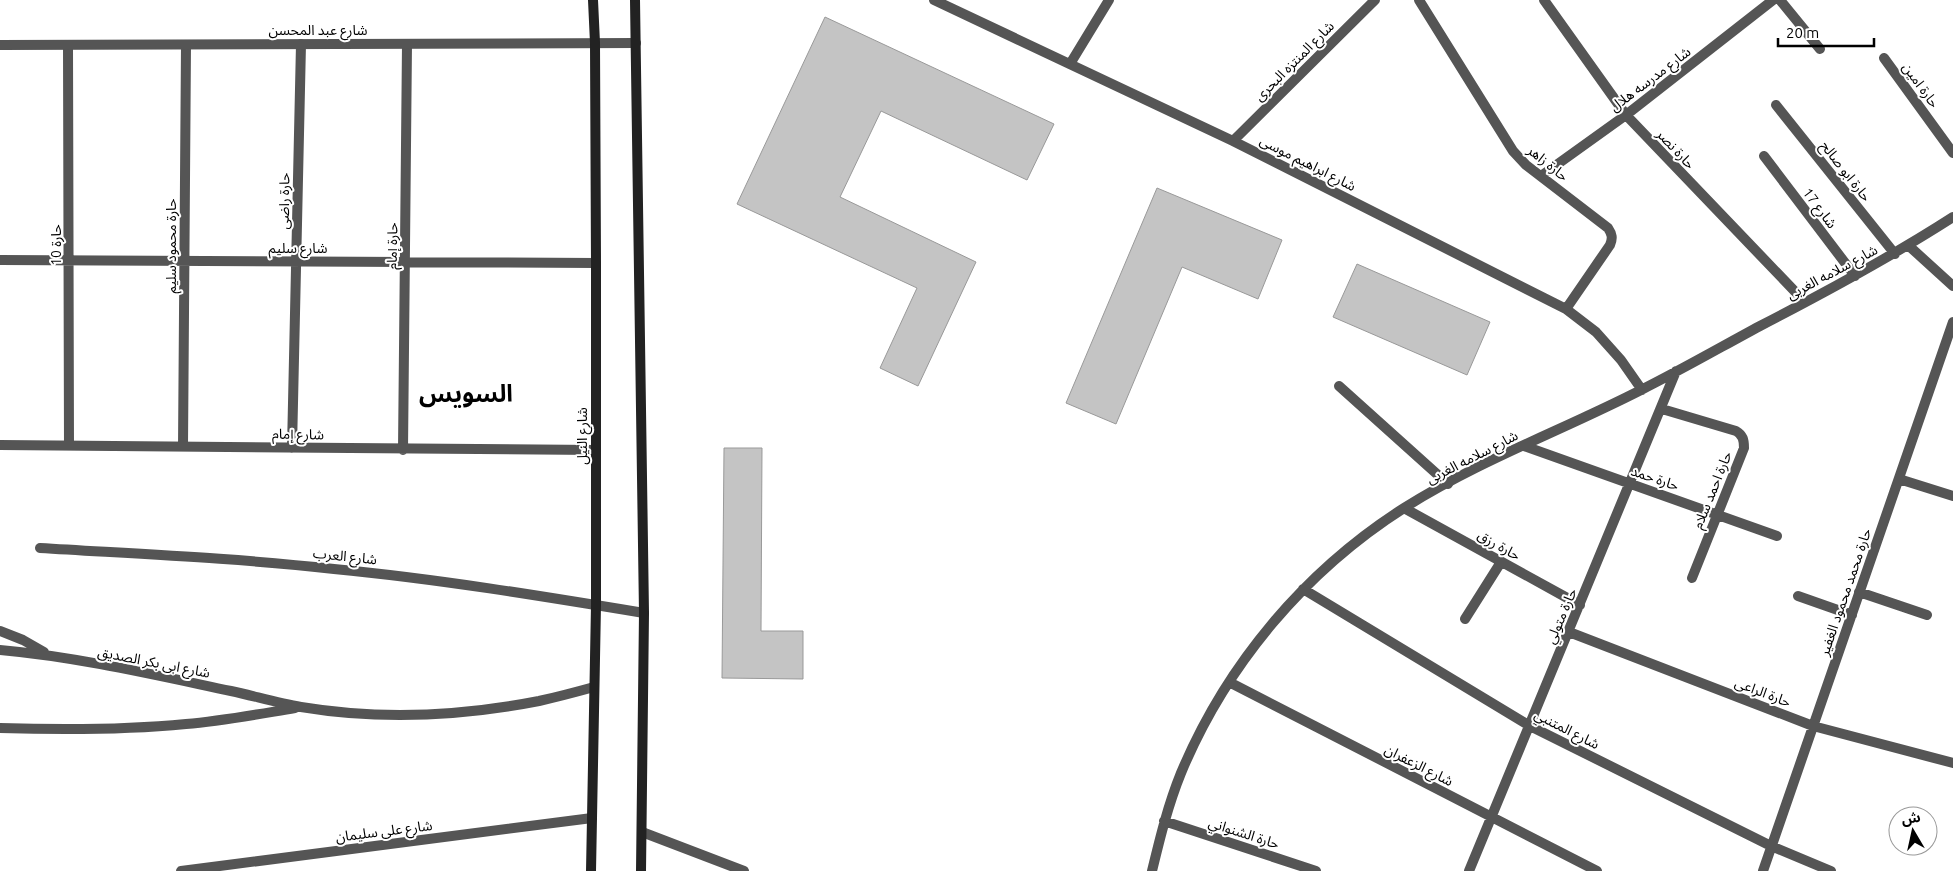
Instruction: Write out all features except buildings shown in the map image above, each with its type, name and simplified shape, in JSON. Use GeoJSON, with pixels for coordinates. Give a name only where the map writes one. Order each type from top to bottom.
{"type":"FeatureCollection","features":[{"type":"Feature","properties":{"kind":"main road","name":"شارع النيل"},"geometry":{"type":"LineString","coordinates":[[590,871],[596,605],[595,43],[593,0]]}},
{"type":"Feature","properties":{"kind":"main road"},"geometry":{"type":"LineString","coordinates":[[635,0],[644,613],[641,871]]}},
{"type":"Feature","properties":{"kind":"street","name":"شارع ابراهيم موسى"},"geometry":{"type":"LineString","coordinates":[[934,0],[1233,141],[1566,309],[1596,332],[1622,360],[1642,390]]}},
{"type":"Feature","properties":{"kind":"street"},"geometry":{"type":"LineString","coordinates":[[1070,64],[1109,0]]}},
{"type":"Feature","properties":{"kind":"street","name":"شارع المنتزه البحرى"},"geometry":{"type":"LineString","coordinates":[[1233,141],[1375,0]]}},
{"type":"Feature","properties":{"kind":"street","name":"حارة زاهر"},"geometry":{"type":"LineString","coordinates":[[1419,0],[1513,151],[1526,166],[1608,228],[1611,233],[1610,245],[1566,309]]}},
{"type":"Feature","properties":{"kind":"street","name":"حارة نصر"},"geometry":{"type":"LineString","coordinates":[[1544,0],[1626,114],[1806,302]]}},
{"type":"Feature","properties":{"kind":"street","name":"شارع مدرسه هلال"},"geometry":{"type":"LineString","coordinates":[[1541,176],[1626,114],[1773,0]]}},
{"type":"Feature","properties":{"kind":"street"},"geometry":{"type":"LineString","coordinates":[[1780,0],[1820,49]]}},
{"type":"Feature","properties":{"kind":"street","name":"شارع عبد المحسن"},"geometry":{"type":"LineString","coordinates":[[0,45],[636,42]]}},
{"type":"Feature","properties":{"kind":"street","name":"حارة راضى"},"geometry":{"type":"LineString","coordinates":[[292,448],[301,44]]}},
{"type":"Feature","properties":{"kind":"street","name":"حارة إمام"},"geometry":{"type":"LineString","coordinates":[[403,450],[407,44]]}},
{"type":"Feature","properties":{"kind":"street","name":"حارة 10"},"geometry":{"type":"LineString","coordinates":[[68,45],[69,445]]}},
{"type":"Feature","properties":{"kind":"street","name":"حارة محمود سليم"},"geometry":{"type":"LineString","coordinates":[[183,447],[186,45]]}},
{"type":"Feature","properties":{"kind":"street","name":"حارة امين"},"geometry":{"type":"LineString","coordinates":[[1884,58],[1953,152]]}},
{"type":"Feature","properties":{"kind":"street","name":"حارة ابو صالح"},"geometry":{"type":"LineString","coordinates":[[1776,105],[1894,254]]}},
{"type":"Feature","properties":{"kind":"street","name":"شارع 17"},"geometry":{"type":"LineString","coordinates":[[1764,156],[1855,276]]}},
{"type":"Feature","properties":{"kind":"street","name":"شارع سلامه الغربى"},"geometry":{"type":"LineString","coordinates":[[1152,871],[1164,821],[1181,773],[1203,726],[1229,682],[1263,634],[1303,589],[1351,546],[1404,508],[1524,446],[1642,390],[1909,246],[1953,217]]}},
{"type":"Feature","properties":{"kind":"street"},"geometry":{"type":"LineString","coordinates":[[1909,246],[1953,286]]}},
{"type":"Feature","properties":{"kind":"street","name":"شارع سليم"},"geometry":{"type":"LineString","coordinates":[[0,260],[596,263]]}},
{"type":"Feature","properties":{"kind":"street","name":"حارة محمد محمود الغفير"},"geometry":{"type":"LineString","coordinates":[[1763,871],[1953,322]]}},
{"type":"Feature","properties":{"kind":"street","name":"حارة متولي"},"geometry":{"type":"LineString","coordinates":[[1469,871],[1631,484],[1676,371]]}},
{"type":"Feature","properties":{"kind":"street"},"geometry":{"type":"LineString","coordinates":[[1339,386],[1448,484]]}},
{"type":"Feature","properties":{"kind":"street","name":"حارة احمد سلام"},"geometry":{"type":"LineString","coordinates":[[1662,409],[1736,430],[1742,436],[1744,448],[1692,578]]}},
{"type":"Feature","properties":{"kind":"street","name":"شارع إمام"},"geometry":{"type":"LineString","coordinates":[[0,445],[403,450],[596,450]]}},
{"type":"Feature","properties":{"kind":"street","name":"حارة حمد"},"geometry":{"type":"LineString","coordinates":[[1524,446],[1777,536]]}},
{"type":"Feature","properties":{"kind":"street"},"geometry":{"type":"LineString","coordinates":[[1899,479],[1953,496]]}},
{"type":"Feature","properties":{"kind":"street","name":"حارة رزق"},"geometry":{"type":"LineString","coordinates":[[1404,508],[1580,605]]}},
{"type":"Feature","properties":{"kind":"street","name":"شارع العرب"},"geometry":{"type":"LineString","coordinates":[[40,548],[334,568],[429,579],[644,613]]}},
{"type":"Feature","properties":{"kind":"street"},"geometry":{"type":"LineString","coordinates":[[1465,619],[1501,562]]}},
{"type":"Feature","properties":{"kind":"street","name":"شارع المتنبي"},"geometry":{"type":"LineString","coordinates":[[1303,589],[1530,726],[1771,846],[1831,871]]}},
{"type":"Feature","properties":{"kind":"street"},"geometry":{"type":"LineString","coordinates":[[1859,592],[1927,615]]}},
{"type":"Feature","properties":{"kind":"street"},"geometry":{"type":"LineString","coordinates":[[1798,596],[1852,614]]}},
{"type":"Feature","properties":{"kind":"street"},"geometry":{"type":"LineString","coordinates":[[0,631],[23,640],[47,654]]}},
{"type":"Feature","properties":{"kind":"street","name":"حارة الراعى"},"geometry":{"type":"LineString","coordinates":[[1569,632],[1813,726],[1953,763]]}},
{"type":"Feature","properties":{"kind":"street","name":"شارع ابى بكر الصديق"},"geometry":{"type":"LineString","coordinates":[[0,650],[47,654],[302,707],[361,713],[421,714],[480,710],[540,701],[594,687]]}},
{"type":"Feature","properties":{"kind":"street","name":"شارع الزعفران"},"geometry":{"type":"LineString","coordinates":[[1229,682],[1590,870]]}},
{"type":"Feature","properties":{"kind":"street","name":"شارع ابى بكر الصديق"},"geometry":{"type":"LineString","coordinates":[[0,728],[64,730],[134,728],[187,724],[302,707]]}},
{"type":"Feature","properties":{"kind":"street","name":"شارع على سليمان"},"geometry":{"type":"LineString","coordinates":[[180,871],[252,866],[592,818]]}},
{"type":"Feature","properties":{"kind":"street","name":"حارة الشنواني"},"geometry":{"type":"LineString","coordinates":[[1164,821],[1316,871]]}},
{"type":"Feature","properties":{"kind":"street"},"geometry":{"type":"LineString","coordinates":[[642,832],[744,871]]}},
{"type":"Feature","properties":{"kind":"district","name":"السويس"},"geometry":{"type":"Point","coordinates":[466,393]}}]}
